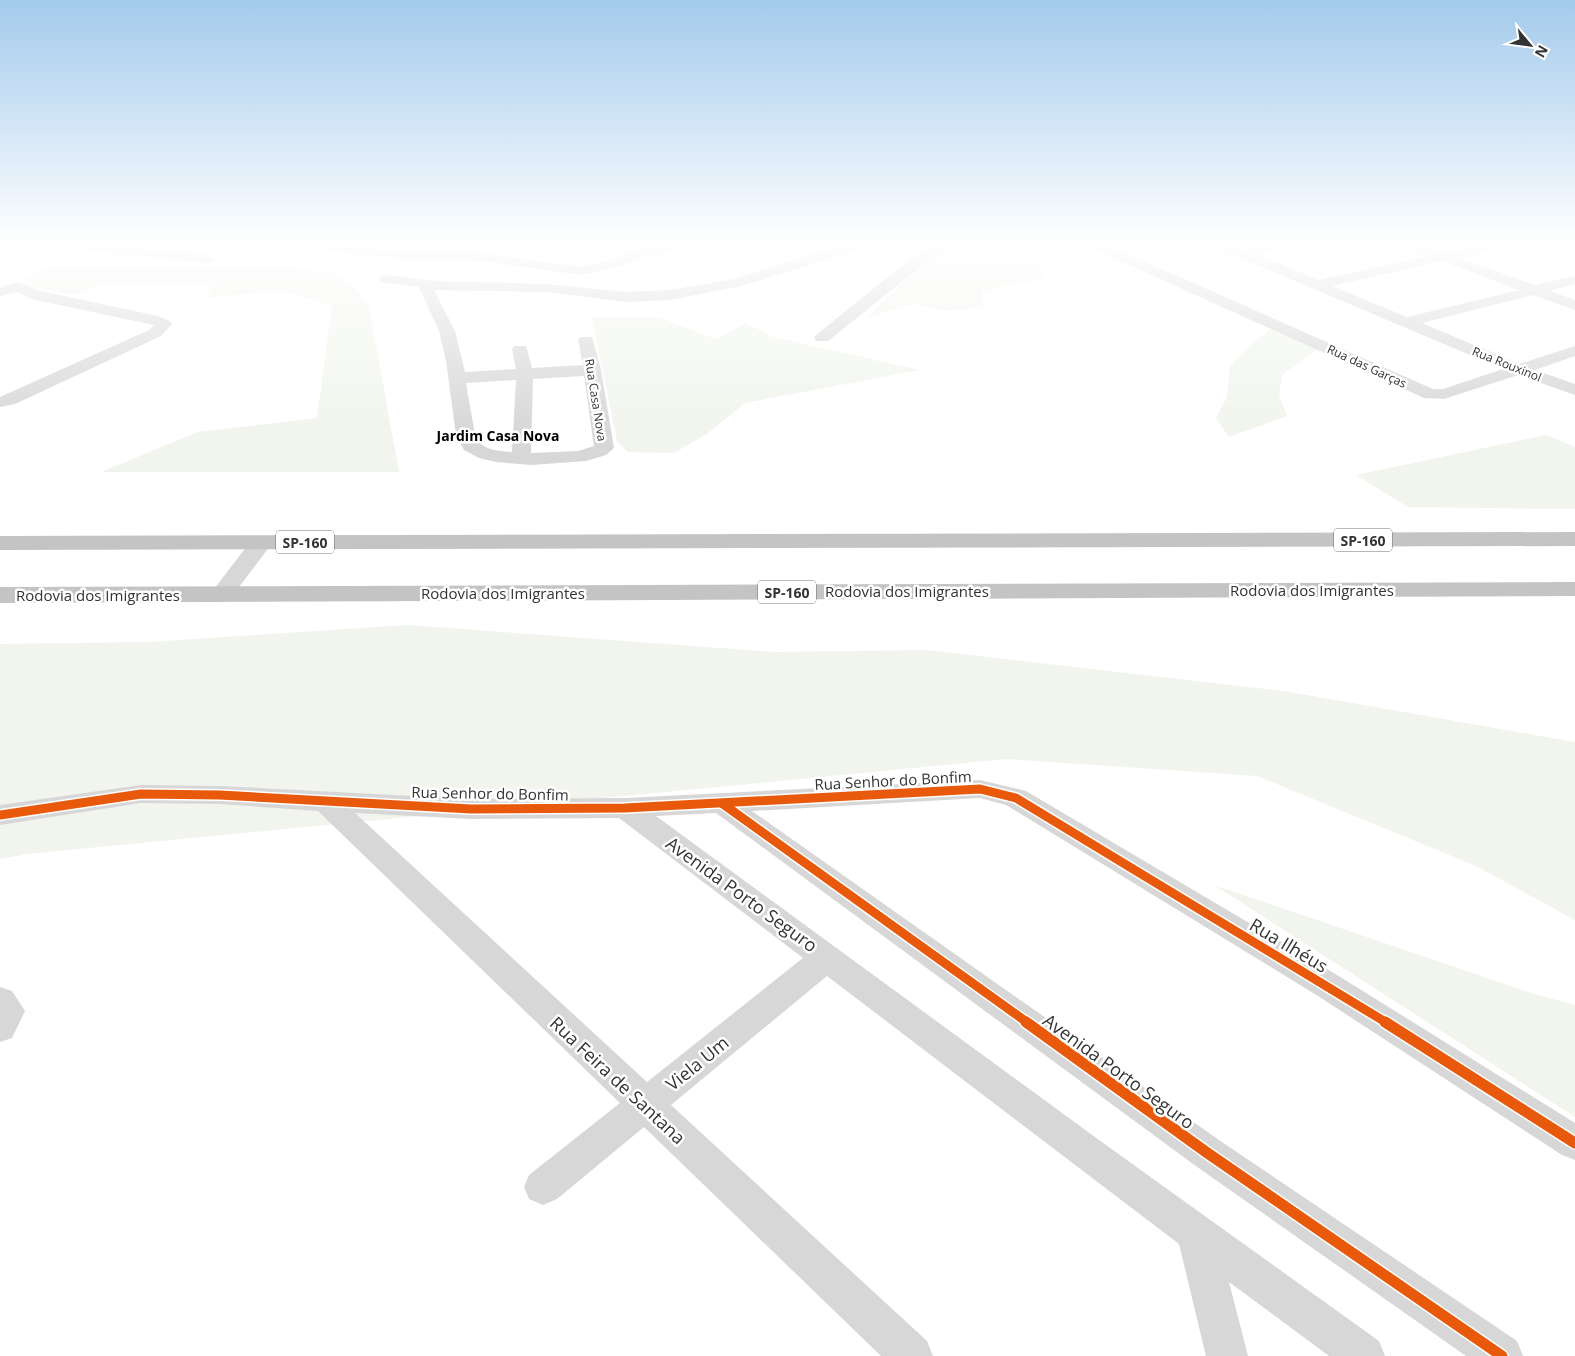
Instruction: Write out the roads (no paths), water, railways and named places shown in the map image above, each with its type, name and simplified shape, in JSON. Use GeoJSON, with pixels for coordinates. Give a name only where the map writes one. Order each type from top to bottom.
{"type":"FeatureCollection","features":[{"type":"Feature","properties":{"kind":"highway","name":"SP-160"},"geometry":{"type":"LineString","coordinates":[[0,543],[1575,539]]}},
{"type":"Feature","properties":{"kind":"highway","name":"Rodovia dos Imigrantes"},"geometry":{"type":"LineString","coordinates":[[0,595],[1575,589]]}},
{"type":"Feature","properties":{"kind":"street"},"geometry":{"type":"LineString","coordinates":[[0,402],[9,400],[57,379],[146,337],[162,328],[164,324],[158,321],[89,306]]}},
{"type":"Feature","properties":{"kind":"street","name":"Rua Casa Nova"},"geometry":{"type":"LineString","coordinates":[[434,306],[446,330],[457,378],[465,432],[470,445],[485,453],[521,459],[592,454],[604,448],[586,340]]}},
{"type":"Feature","properties":{"kind":"street"},"geometry":{"type":"LineString","coordinates":[[822,338],[861,306]]}},
{"type":"Feature","properties":{"kind":"street","name":"Rua das Garças"},"geometry":{"type":"LineString","coordinates":[[1237,306],[1423,392],[1444,394],[1520,370]]}},
{"type":"Feature","properties":{"kind":"street","name":"Rua Rouxinol"},"geometry":{"type":"LineString","coordinates":[[1369,306],[1520,370],[1575,390]]}},
{"type":"Feature","properties":{"kind":"street"},"geometry":{"type":"LineString","coordinates":[[1407,322],[1470,306]]}},
{"type":"Feature","properties":{"kind":"street"},"geometry":{"type":"LineString","coordinates":[[520,349],[525,374],[521,459]]}},
{"type":"Feature","properties":{"kind":"street"},"geometry":{"type":"LineString","coordinates":[[1520,370],[1575,351]]}},
{"type":"Feature","properties":{"kind":"street"},"geometry":{"type":"LineString","coordinates":[[457,378],[592,370]]}},
{"type":"Feature","properties":{"kind":"street"},"geometry":{"type":"LineString","coordinates":[[222,594],[262,542]]}},
{"type":"Feature","properties":{"kind":"street","name":"Rua Senhor do Bonfim"},"geometry":{"type":"LineString","coordinates":[[0,814],[141,794],[220,795],[471,809],[625,808],[980,789]]}},
{"type":"Feature","properties":{"kind":"street","name":"Rua Ilhéus"},"geometry":{"type":"LineString","coordinates":[[980,789],[1000,792],[1016,798],[1330,987],[1575,1142]]}},
{"type":"Feature","properties":{"kind":"street","name":"Rua Feira de Santana"},"geometry":{"type":"LineString","coordinates":[[326,802],[645,1106],[912,1356]]}},
{"type":"Feature","properties":{"kind":"street","name":"Avenida Porto Seguro"},"geometry":{"type":"LineString","coordinates":[[724,804],[1198,1147],[1502,1356]]}},
{"type":"Feature","properties":{"kind":"street","name":"Avenida Porto Seguro"},"geometry":{"type":"LineString","coordinates":[[625,808],[827,957],[1198,1237],[1364,1356]]}},
{"type":"Feature","properties":{"kind":"street","name":"Viela Um"},"geometry":{"type":"LineString","coordinates":[[543,1187],[827,957]]}},
{"type":"Feature","properties":{"kind":"street"},"geometry":{"type":"LineString","coordinates":[[0,1000],[8,1011],[0,1028]]}},
{"type":"Feature","properties":{"kind":"street"},"geometry":{"type":"LineString","coordinates":[[1198,1237],[1227,1356]]}},
{"type":"Feature","properties":{"kind":"district","name":"Jardim Casa Nova"},"geometry":{"type":"Point","coordinates":[498,435]}}]}
